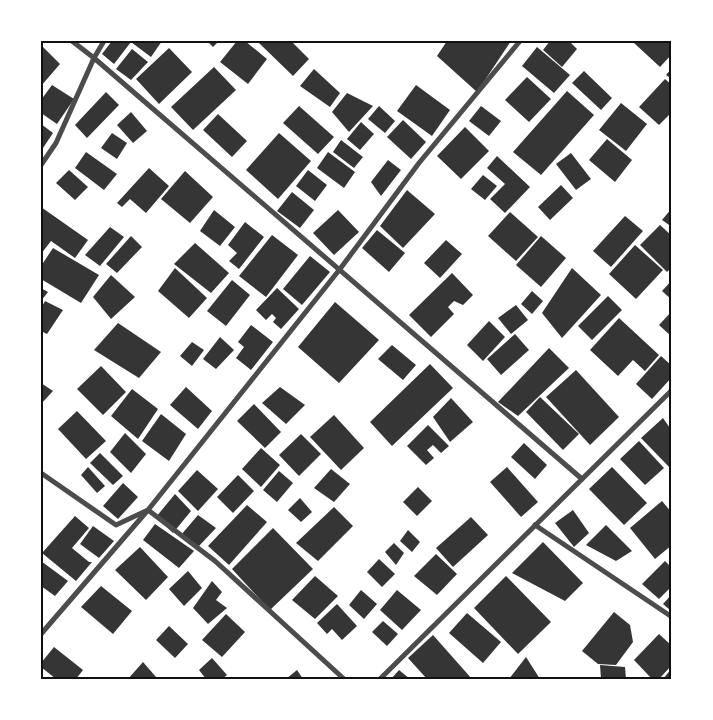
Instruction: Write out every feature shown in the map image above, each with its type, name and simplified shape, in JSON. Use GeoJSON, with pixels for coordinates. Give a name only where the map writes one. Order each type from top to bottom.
{"type":"FeatureCollection","features":[{"type":"Feature","properties":{"kind":"street"},"geometry":{"type":"LineString","coordinates":[[72,41],[340,269],[582,479]]}},
{"type":"Feature","properties":{"kind":"street"},"geometry":{"type":"LineString","coordinates":[[41,165],[56,143],[94,58],[104,41]]}},
{"type":"Feature","properties":{"kind":"street"},"geometry":{"type":"LineString","coordinates":[[41,634],[148,510],[340,269],[419,163],[520,41]]}},
{"type":"Feature","properties":{"kind":"street"},"geometry":{"type":"LineString","coordinates":[[380,679],[672,390]]}},
{"type":"Feature","properties":{"kind":"street"},"geometry":{"type":"LineString","coordinates":[[41,473],[116,525],[148,510]]}},
{"type":"Feature","properties":{"kind":"street"},"geometry":{"type":"LineString","coordinates":[[148,510],[216,561],[344,679]]}},
{"type":"Feature","properties":{"kind":"street"},"geometry":{"type":"LineString","coordinates":[[535,525],[672,617]]}},
{"type":"Feature","properties":{"kind":"building"},"geometry":{"type":"Polygon","coordinates":[[[112,41],[162,41],[151,57],[131,42],[114,64],[102,54],[112,41]]]}},
{"type":"Feature","properties":{"kind":"building"},"geometry":{"type":"Polygon","coordinates":[[[207,41],[219,41],[213,47],[207,41]]]}},
{"type":"Feature","properties":{"kind":"building"},"geometry":{"type":"Polygon","coordinates":[[[237,41],[245,41],[267,59],[248,84],[220,62],[237,41]]]}},
{"type":"Feature","properties":{"kind":"building"},"geometry":{"type":"Polygon","coordinates":[[[261,41],[291,41],[309,59],[293,76],[259,43],[261,41]]]}},
{"type":"Feature","properties":{"kind":"building"},"geometry":{"type":"Polygon","coordinates":[[[447,41],[511,41],[477,92],[437,56],[447,41]]]}},
{"type":"Feature","properties":{"kind":"building"},"geometry":{"type":"Polygon","coordinates":[[[550,41],[569,41],[577,49],[562,67],[543,50],[550,41]]]}},
{"type":"Feature","properties":{"kind":"building"},"geometry":{"type":"Polygon","coordinates":[[[635,41],[668,41],[672,45],[672,54],[660,67],[634,43],[635,41]]]}},
{"type":"Feature","properties":{"kind":"building"},"geometry":{"type":"Polygon","coordinates":[[[41,45],[60,64],[41,86],[41,45]]]}},
{"type":"Feature","properties":{"kind":"building"},"geometry":{"type":"Polygon","coordinates":[[[537,47],[570,75],[554,93],[522,66],[537,47]]]}},
{"type":"Feature","properties":{"kind":"building"},"geometry":{"type":"Polygon","coordinates":[[[169,48],[192,72],[159,104],[136,79],[169,48]]]}},
{"type":"Feature","properties":{"kind":"building"},"geometry":{"type":"Polygon","coordinates":[[[132,49],[148,62],[131,80],[116,69],[132,49]]]}},
{"type":"Feature","properties":{"kind":"building"},"geometry":{"type":"Polygon","coordinates":[[[214,67],[236,90],[193,130],[171,107],[214,67]]]}},
{"type":"Feature","properties":{"kind":"building"},"geometry":{"type":"Polygon","coordinates":[[[672,68],[672,79],[666,75],[672,68]]]}},
{"type":"Feature","properties":{"kind":"building"},"geometry":{"type":"Polygon","coordinates":[[[314,69],[340,93],[330,107],[300,86],[314,69]]]}},
{"type":"Feature","properties":{"kind":"building"},"geometry":{"type":"Polygon","coordinates":[[[584,71],[612,98],[601,110],[572,83],[584,71]]]}},
{"type":"Feature","properties":{"kind":"building"},"geometry":{"type":"Polygon","coordinates":[[[527,77],[551,99],[529,122],[505,100],[527,77]]]}},
{"type":"Feature","properties":{"kind":"building"},"geometry":{"type":"Polygon","coordinates":[[[665,79],[672,85],[672,112],[659,125],[639,107],[665,79]]]}},
{"type":"Feature","properties":{"kind":"building"},"geometry":{"type":"Polygon","coordinates":[[[52,85],[74,99],[57,124],[41,113],[41,100],[52,85]]]}},
{"type":"Feature","properties":{"kind":"building"},"geometry":{"type":"Polygon","coordinates":[[[416,85],[450,110],[432,136],[397,111],[416,85]]]}},
{"type":"Feature","properties":{"kind":"building"},"geometry":{"type":"Polygon","coordinates":[[[567,91],[594,115],[541,175],[513,152],[567,91]]]}},
{"type":"Feature","properties":{"kind":"building"},"geometry":{"type":"Polygon","coordinates":[[[106,92],[119,105],[87,138],[75,125],[106,92]]]}},
{"type":"Feature","properties":{"kind":"building"},"geometry":{"type":"Polygon","coordinates":[[[347,93],[373,106],[349,132],[332,112],[347,93]]]}},
{"type":"Feature","properties":{"kind":"building"},"geometry":{"type":"Polygon","coordinates":[[[621,103],[647,124],[626,151],[599,130],[621,103]]]}},
{"type":"Feature","properties":{"kind":"building"},"geometry":{"type":"Polygon","coordinates":[[[299,106],[334,137],[318,154],[283,123],[299,106]]]}},
{"type":"Feature","properties":{"kind":"building"},"geometry":{"type":"Polygon","coordinates":[[[379,106],[395,121],[385,133],[368,119],[379,106]]]}},
{"type":"Feature","properties":{"kind":"building"},"geometry":{"type":"Polygon","coordinates":[[[481,106],[501,121],[489,136],[469,121],[481,106]]]}},
{"type":"Feature","properties":{"kind":"building"},"geometry":{"type":"Polygon","coordinates":[[[131,112],[147,131],[133,143],[117,125],[131,112]]]}},
{"type":"Feature","properties":{"kind":"building"},"geometry":{"type":"Polygon","coordinates":[[[218,114],[247,141],[232,157],[203,130],[218,114]]]}},
{"type":"Feature","properties":{"kind":"building"},"geometry":{"type":"Polygon","coordinates":[[[403,120],[426,142],[411,159],[387,137],[403,120]]]}},
{"type":"Feature","properties":{"kind":"building"},"geometry":{"type":"Polygon","coordinates":[[[361,122],[374,134],[360,150],[347,139],[361,122]]]}},
{"type":"Feature","properties":{"kind":"building"},"geometry":{"type":"Polygon","coordinates":[[[41,124],[53,133],[41,151],[41,124]]]}},
{"type":"Feature","properties":{"kind":"building"},"geometry":{"type":"Polygon","coordinates":[[[465,127],[489,151],[461,179],[437,156],[465,127]]]}},
{"type":"Feature","properties":{"kind":"building"},"geometry":{"type":"Polygon","coordinates":[[[112,133],[127,143],[117,159],[101,148],[112,133]]]}},
{"type":"Feature","properties":{"kind":"building"},"geometry":{"type":"Polygon","coordinates":[[[279,133],[311,161],[278,199],[246,170],[279,133]]]}},
{"type":"Feature","properties":{"kind":"building"},"geometry":{"type":"Polygon","coordinates":[[[607,139],[632,160],[615,182],[589,160],[607,139]]]}},
{"type":"Feature","properties":{"kind":"building"},"geometry":{"type":"Polygon","coordinates":[[[341,140],[363,157],[354,168],[333,152],[341,140]]]}},
{"type":"Feature","properties":{"kind":"building"},"geometry":{"type":"Polygon","coordinates":[[[86,152],[117,174],[104,190],[75,168],[86,152]]]}},
{"type":"Feature","properties":{"kind":"building"},"geometry":{"type":"Polygon","coordinates":[[[328,152],[355,172],[344,188],[317,168],[328,152]]]}},
{"type":"Feature","properties":{"kind":"building"},"geometry":{"type":"Polygon","coordinates":[[[571,153],[591,179],[576,190],[556,164],[571,153]]]}},
{"type":"Feature","properties":{"kind":"building"},"geometry":{"type":"Polygon","coordinates":[[[497,156],[530,187],[505,213],[490,199],[505,184],[487,168],[497,156]]]}},
{"type":"Feature","properties":{"kind":"building"},"geometry":{"type":"Polygon","coordinates":[[[388,160],[401,170],[381,196],[371,182],[388,160]]]}},
{"type":"Feature","properties":{"kind":"building"},"geometry":{"type":"Polygon","coordinates":[[[149,168],[169,186],[146,213],[130,199],[122,207],[117,203],[149,168]]]}},
{"type":"Feature","properties":{"kind":"building"},"geometry":{"type":"Polygon","coordinates":[[[69,170],[88,187],[75,200],[56,183],[69,170]]]}},
{"type":"Feature","properties":{"kind":"building"},"geometry":{"type":"Polygon","coordinates":[[[308,170],[327,185],[315,201],[296,186],[308,170]]]}},
{"type":"Feature","properties":{"kind":"building"},"geometry":{"type":"Polygon","coordinates":[[[185,171],[213,197],[190,223],[161,199],[185,171]]]}},
{"type":"Feature","properties":{"kind":"building"},"geometry":{"type":"Polygon","coordinates":[[[483,175],[497,186],[485,200],[471,189],[483,175]]]}},
{"type":"Feature","properties":{"kind":"building"},"geometry":{"type":"Polygon","coordinates":[[[561,185],[573,198],[550,220],[538,207],[561,185]]]}},
{"type":"Feature","properties":{"kind":"building"},"geometry":{"type":"Polygon","coordinates":[[[407,190],[435,214],[403,248],[380,226],[407,190]]]}},
{"type":"Feature","properties":{"kind":"building"},"geometry":{"type":"Polygon","coordinates":[[[292,192],[314,210],[300,228],[277,211],[292,192]]]}},
{"type":"Feature","properties":{"kind":"building"},"geometry":{"type":"Polygon","coordinates":[[[41,207],[88,240],[75,258],[51,241],[41,254],[41,207]]]}},
{"type":"Feature","properties":{"kind":"building"},"geometry":{"type":"Polygon","coordinates":[[[672,208],[672,227],[662,220],[672,208]]]}},
{"type":"Feature","properties":{"kind":"building"},"geometry":{"type":"Polygon","coordinates":[[[214,210],[235,227],[220,246],[200,231],[214,210]]]}},
{"type":"Feature","properties":{"kind":"building"},"geometry":{"type":"Polygon","coordinates":[[[338,210],[359,232],[334,255],[313,233],[338,210]]]}},
{"type":"Feature","properties":{"kind":"building"},"geometry":{"type":"Polygon","coordinates":[[[510,212],[538,237],[516,261],[488,236],[510,212]]]}},
{"type":"Feature","properties":{"kind":"building"},"geometry":{"type":"Polygon","coordinates":[[[625,216],[643,231],[611,267],[593,251],[625,216]]]}},
{"type":"Feature","properties":{"kind":"building"},"geometry":{"type":"Polygon","coordinates":[[[245,222],[264,237],[239,269],[229,261],[237,253],[228,245],[245,222]]]}},
{"type":"Feature","properties":{"kind":"building"},"geometry":{"type":"Polygon","coordinates":[[[660,225],[672,236],[672,267],[667,272],[640,245],[660,225]]]}},
{"type":"Feature","properties":{"kind":"building"},"geometry":{"type":"Polygon","coordinates":[[[110,227],[124,237],[100,266],[85,255],[110,227]]]}},
{"type":"Feature","properties":{"kind":"building"},"geometry":{"type":"Polygon","coordinates":[[[377,230],[405,253],[389,272],[362,248],[377,230]]]}},
{"type":"Feature","properties":{"kind":"building"},"geometry":{"type":"Polygon","coordinates":[[[272,235],[298,255],[266,297],[239,276],[272,235]]]}},
{"type":"Feature","properties":{"kind":"building"},"geometry":{"type":"Polygon","coordinates":[[[131,236],[142,247],[117,273],[106,264],[131,236]]]}},
{"type":"Feature","properties":{"kind":"building"},"geometry":{"type":"Polygon","coordinates":[[[541,236],[566,258],[541,287],[516,265],[541,236]]]}},
{"type":"Feature","properties":{"kind":"building"},"geometry":{"type":"Polygon","coordinates":[[[446,240],[462,254],[440,278],[424,263],[446,240]]]}},
{"type":"Feature","properties":{"kind":"building"},"geometry":{"type":"Polygon","coordinates":[[[195,243],[229,273],[211,293],[174,264],[195,243]]]}},
{"type":"Feature","properties":{"kind":"building"},"geometry":{"type":"Polygon","coordinates":[[[635,245],[663,270],[636,299],[609,274],[635,245]]]}},
{"type":"Feature","properties":{"kind":"building"},"geometry":{"type":"Polygon","coordinates":[[[53,248],[99,275],[81,303],[41,279],[41,266],[53,248]]]}},
{"type":"Feature","properties":{"kind":"building"},"geometry":{"type":"Polygon","coordinates":[[[310,256],[330,272],[302,305],[283,289],[310,256]]]}},
{"type":"Feature","properties":{"kind":"building"},"geometry":{"type":"Polygon","coordinates":[[[175,268],[207,298],[189,318],[158,291],[175,268]]]}},
{"type":"Feature","properties":{"kind":"building"},"geometry":{"type":"Polygon","coordinates":[[[572,268],[601,295],[562,338],[542,313],[572,268]]]}},
{"type":"Feature","properties":{"kind":"building"},"geometry":{"type":"Polygon","coordinates":[[[452,273],[473,295],[463,305],[454,301],[448,307],[454,314],[431,337],[409,315],[452,273]]]}},
{"type":"Feature","properties":{"kind":"building"},"geometry":{"type":"Polygon","coordinates":[[[111,275],[135,297],[111,319],[93,297],[111,275]]]}},
{"type":"Feature","properties":{"kind":"building"},"geometry":{"type":"Polygon","coordinates":[[[232,280],[250,295],[226,326],[207,311],[232,280]]]}},
{"type":"Feature","properties":{"kind":"building"},"geometry":{"type":"Polygon","coordinates":[[[672,280],[672,300],[662,291],[672,280]]]}},
{"type":"Feature","properties":{"kind":"building"},"geometry":{"type":"Polygon","coordinates":[[[41,288],[48,292],[41,301],[41,288]]]}},
{"type":"Feature","properties":{"kind":"building"},"geometry":{"type":"Polygon","coordinates":[[[277,288],[299,309],[281,329],[273,322],[276,318],[272,314],[266,320],[256,310],[277,288]]]}},
{"type":"Feature","properties":{"kind":"building"},"geometry":{"type":"Polygon","coordinates":[[[532,291],[543,301],[532,314],[521,304],[532,291]]]}},
{"type":"Feature","properties":{"kind":"building"},"geometry":{"type":"Polygon","coordinates":[[[608,296],[622,310],[592,340],[578,326],[608,296]]]}},
{"type":"Feature","properties":{"kind":"building"},"geometry":{"type":"Polygon","coordinates":[[[45,301],[63,310],[47,334],[41,331],[41,308],[45,301]]]}},
{"type":"Feature","properties":{"kind":"building"},"geometry":{"type":"Polygon","coordinates":[[[335,302],[379,340],[339,383],[298,347],[335,302]]]}},
{"type":"Feature","properties":{"kind":"building"},"geometry":{"type":"Polygon","coordinates":[[[516,305],[528,320],[511,334],[498,318],[516,305]]]}},
{"type":"Feature","properties":{"kind":"building"},"geometry":{"type":"Polygon","coordinates":[[[672,311],[672,337],[659,325],[672,311]]]}},
{"type":"Feature","properties":{"kind":"building"},"geometry":{"type":"Polygon","coordinates":[[[619,318],[659,355],[645,371],[633,360],[618,376],[590,350],[619,318]]]}},
{"type":"Feature","properties":{"kind":"building"},"geometry":{"type":"Polygon","coordinates":[[[489,321],[505,337],[483,361],[467,345],[489,321]]]}},
{"type":"Feature","properties":{"kind":"building"},"geometry":{"type":"Polygon","coordinates":[[[118,323],[161,352],[139,378],[94,350],[118,323]]]}},
{"type":"Feature","properties":{"kind":"building"},"geometry":{"type":"Polygon","coordinates":[[[251,325],[273,342],[251,370],[236,358],[244,347],[238,342],[251,325]]]}},
{"type":"Feature","properties":{"kind":"building"},"geometry":{"type":"Polygon","coordinates":[[[515,334],[529,350],[501,375],[487,359],[515,334]]]}},
{"type":"Feature","properties":{"kind":"building"},"geometry":{"type":"Polygon","coordinates":[[[220,337],[234,350],[216,369],[203,359],[220,337]]]}},
{"type":"Feature","properties":{"kind":"building"},"geometry":{"type":"Polygon","coordinates":[[[192,342],[204,350],[192,366],[180,356],[192,342]]]}},
{"type":"Feature","properties":{"kind":"building"},"geometry":{"type":"Polygon","coordinates":[[[392,345],[416,365],[403,380],[378,359],[392,345]]]}},
{"type":"Feature","properties":{"kind":"building"},"geometry":{"type":"Polygon","coordinates":[[[549,348],[569,368],[518,416],[498,402],[549,348]]]}},
{"type":"Feature","properties":{"kind":"building"},"geometry":{"type":"Polygon","coordinates":[[[661,356],[672,366],[672,377],[652,399],[636,384],[661,356]]]}},
{"type":"Feature","properties":{"kind":"building"},"geometry":{"type":"Polygon","coordinates":[[[430,364],[453,388],[392,446],[370,422],[430,364]]]}},
{"type":"Feature","properties":{"kind":"building"},"geometry":{"type":"Polygon","coordinates":[[[101,366],[126,392],[103,415],[77,389],[101,366]]]}},
{"type":"Feature","properties":{"kind":"building"},"geometry":{"type":"Polygon","coordinates":[[[576,370],[619,417],[590,445],[546,397],[576,370]]]}},
{"type":"Feature","properties":{"kind":"building"},"geometry":{"type":"Polygon","coordinates":[[[41,383],[53,391],[41,404],[41,383]]]}},
{"type":"Feature","properties":{"kind":"building"},"geometry":{"type":"Polygon","coordinates":[[[186,387],[212,411],[198,429],[170,405],[186,387]]]}},
{"type":"Feature","properties":{"kind":"building"},"geometry":{"type":"Polygon","coordinates":[[[280,387],[305,405],[286,424],[262,403],[280,387]]]}},
{"type":"Feature","properties":{"kind":"building"},"geometry":{"type":"Polygon","coordinates":[[[132,389],[158,409],[138,439],[111,416],[132,389]]]}},
{"type":"Feature","properties":{"kind":"building"},"geometry":{"type":"Polygon","coordinates":[[[540,397],[579,434],[563,450],[526,412],[540,397]]]}},
{"type":"Feature","properties":{"kind":"building"},"geometry":{"type":"Polygon","coordinates":[[[451,398],[473,422],[450,442],[433,417],[451,398]]]}},
{"type":"Feature","properties":{"kind":"building"},"geometry":{"type":"Polygon","coordinates":[[[254,404],[281,432],[265,448],[237,421],[254,404]]]}},
{"type":"Feature","properties":{"kind":"building"},"geometry":{"type":"Polygon","coordinates":[[[77,411],[106,441],[86,459],[58,429],[77,411]]]}},
{"type":"Feature","properties":{"kind":"building"},"geometry":{"type":"Polygon","coordinates":[[[161,414],[186,434],[169,461],[142,441],[161,414]]]}},
{"type":"Feature","properties":{"kind":"building"},"geometry":{"type":"Polygon","coordinates":[[[334,415],[364,448],[341,470],[310,437],[334,415]]]}},
{"type":"Feature","properties":{"kind":"building"},"geometry":{"type":"Polygon","coordinates":[[[663,418],[672,431],[672,470],[641,438],[663,418]]]}},
{"type":"Feature","properties":{"kind":"building"},"geometry":{"type":"Polygon","coordinates":[[[428,425],[449,446],[441,453],[433,445],[427,450],[434,458],[426,465],[407,446],[428,425]]]}},
{"type":"Feature","properties":{"kind":"building"},"geometry":{"type":"Polygon","coordinates":[[[125,433],[146,454],[131,473],[110,452],[125,433]]]}},
{"type":"Feature","properties":{"kind":"building"},"geometry":{"type":"Polygon","coordinates":[[[301,434],[321,454],[299,476],[279,455],[301,434]]]}},
{"type":"Feature","properties":{"kind":"building"},"geometry":{"type":"Polygon","coordinates":[[[639,441],[664,468],[645,485],[620,459],[639,441]]]}},
{"type":"Feature","properties":{"kind":"building"},"geometry":{"type":"Polygon","coordinates":[[[524,443],[547,465],[535,479],[511,457],[524,443]]]}},
{"type":"Feature","properties":{"kind":"building"},"geometry":{"type":"Polygon","coordinates":[[[261,448],[280,465],[261,487],[242,469],[261,448]]]}},
{"type":"Feature","properties":{"kind":"building"},"geometry":{"type":"Polygon","coordinates":[[[100,453],[123,476],[113,485],[90,463],[100,453]]]}},
{"type":"Feature","properties":{"kind":"building"},"geometry":{"type":"Polygon","coordinates":[[[88,467],[105,486],[97,493],[81,475],[88,467]]]}},
{"type":"Feature","properties":{"kind":"building"},"geometry":{"type":"Polygon","coordinates":[[[507,467],[538,502],[521,517],[490,482],[507,467]]]}},
{"type":"Feature","properties":{"kind":"building"},"geometry":{"type":"Polygon","coordinates":[[[612,467],[647,503],[624,525],[589,489],[612,467]]]}},
{"type":"Feature","properties":{"kind":"building"},"geometry":{"type":"Polygon","coordinates":[[[331,469],[350,484],[334,502],[314,488],[331,469]]]}},
{"type":"Feature","properties":{"kind":"building"},"geometry":{"type":"Polygon","coordinates":[[[197,470],[218,489],[198,511],[178,491],[197,470]]]}},
{"type":"Feature","properties":{"kind":"building"},"geometry":{"type":"Polygon","coordinates":[[[279,471],[293,483],[277,502],[263,490],[279,471]]]}},
{"type":"Feature","properties":{"kind":"building"},"geometry":{"type":"Polygon","coordinates":[[[238,475],[254,491],[233,513],[217,497],[238,475]]]}},
{"type":"Feature","properties":{"kind":"building"},"geometry":{"type":"Polygon","coordinates":[[[123,483],[138,497],[118,519],[103,506],[123,483]]]}},
{"type":"Feature","properties":{"kind":"building"},"geometry":{"type":"Polygon","coordinates":[[[418,487],[432,501],[417,516],[403,502],[418,487]]]}},
{"type":"Feature","properties":{"kind":"building"},"geometry":{"type":"Polygon","coordinates":[[[175,494],[191,511],[173,533],[156,517],[175,494]]]}},
{"type":"Feature","properties":{"kind":"building"},"geometry":{"type":"Polygon","coordinates":[[[300,498],[312,512],[301,522],[288,510],[300,498]]]}},
{"type":"Feature","properties":{"kind":"building"},"geometry":{"type":"Polygon","coordinates":[[[662,501],[672,513],[672,545],[655,559],[630,528],[662,501]]]}},
{"type":"Feature","properties":{"kind":"building"},"geometry":{"type":"Polygon","coordinates":[[[247,505],[267,522],[229,565],[208,546],[247,505]]]}},
{"type":"Feature","properties":{"kind":"building"},"geometry":{"type":"Polygon","coordinates":[[[334,507],[353,526],[318,561],[296,543],[334,507]]]}},
{"type":"Feature","properties":{"kind":"building"},"geometry":{"type":"Polygon","coordinates":[[[573,510],[589,533],[574,547],[555,523],[573,510]]]}},
{"type":"Feature","properties":{"kind":"building"},"geometry":{"type":"Polygon","coordinates":[[[198,515],[216,528],[199,546],[181,535],[198,515]]]}},
{"type":"Feature","properties":{"kind":"building"},"geometry":{"type":"Polygon","coordinates":[[[75,516],[89,528],[72,548],[89,562],[92,562],[76,581],[42,553],[75,516]]]}},
{"type":"Feature","properties":{"kind":"building"},"geometry":{"type":"Polygon","coordinates":[[[471,517],[488,535],[453,567],[436,548],[471,517]]]}},
{"type":"Feature","properties":{"kind":"building"},"geometry":{"type":"Polygon","coordinates":[[[155,524],[194,551],[179,568],[143,540],[155,524]]]}},
{"type":"Feature","properties":{"kind":"building"},"geometry":{"type":"Polygon","coordinates":[[[606,525],[632,551],[616,561],[586,545],[606,525]]]}},
{"type":"Feature","properties":{"kind":"building"},"geometry":{"type":"Polygon","coordinates":[[[93,526],[114,541],[99,558],[80,544],[93,526]]]}},
{"type":"Feature","properties":{"kind":"building"},"geometry":{"type":"Polygon","coordinates":[[[273,528],[313,569],[270,610],[232,569],[273,528]]]}},
{"type":"Feature","properties":{"kind":"building"},"geometry":{"type":"Polygon","coordinates":[[[408,530],[420,542],[412,552],[400,541],[408,530]]]}},
{"type":"Feature","properties":{"kind":"building"},"geometry":{"type":"Polygon","coordinates":[[[543,542],[583,583],[565,601],[512,573],[543,542]]]}},
{"type":"Feature","properties":{"kind":"building"},"geometry":{"type":"Polygon","coordinates":[[[394,543],[404,553],[396,565],[385,552],[394,543]]]}},
{"type":"Feature","properties":{"kind":"building"},"geometry":{"type":"Polygon","coordinates":[[[140,547],[168,577],[146,600],[115,570],[140,547]]]}},
{"type":"Feature","properties":{"kind":"building"},"geometry":{"type":"Polygon","coordinates":[[[436,554],[457,574],[437,595],[414,576],[436,554]]]}},
{"type":"Feature","properties":{"kind":"building"},"geometry":{"type":"Polygon","coordinates":[[[379,559],[395,574],[382,587],[367,572],[379,559]]]}},
{"type":"Feature","properties":{"kind":"building"},"geometry":{"type":"Polygon","coordinates":[[[41,561],[68,581],[55,596],[41,586],[41,561]]]}},
{"type":"Feature","properties":{"kind":"building"},"geometry":{"type":"Polygon","coordinates":[[[665,561],[672,568],[672,586],[659,599],[642,584],[665,561]]]}},
{"type":"Feature","properties":{"kind":"building"},"geometry":{"type":"Polygon","coordinates":[[[188,571],[202,588],[184,606],[169,589],[188,571]]]}},
{"type":"Feature","properties":{"kind":"building"},"geometry":{"type":"Polygon","coordinates":[[[315,576],[338,596],[315,619],[292,600],[315,576]]]}},
{"type":"Feature","properties":{"kind":"building"},"geometry":{"type":"Polygon","coordinates":[[[506,576],[551,622],[518,654],[474,608],[506,576]]]}},
{"type":"Feature","properties":{"kind":"building"},"geometry":{"type":"Polygon","coordinates":[[[212,581],[222,592],[216,600],[227,608],[208,624],[193,608],[212,581]]]}},
{"type":"Feature","properties":{"kind":"building"},"geometry":{"type":"Polygon","coordinates":[[[101,586],[132,611],[113,634],[81,607],[101,586]]]}},
{"type":"Feature","properties":{"kind":"building"},"geometry":{"type":"Polygon","coordinates":[[[361,590],[377,604],[364,619],[349,605],[361,590]]]}},
{"type":"Feature","properties":{"kind":"building"},"geometry":{"type":"Polygon","coordinates":[[[397,590],[421,610],[402,630],[380,610],[397,590]]]}},
{"type":"Feature","properties":{"kind":"building"},"geometry":{"type":"Polygon","coordinates":[[[672,594],[672,608],[670,610],[663,604],[672,594]]]}},
{"type":"Feature","properties":{"kind":"building"},"geometry":{"type":"Polygon","coordinates":[[[337,604],[357,626],[342,640],[332,629],[327,634],[317,623],[337,604]]]}},
{"type":"Feature","properties":{"kind":"building"},"geometry":{"type":"Polygon","coordinates":[[[614,612],[630,625],[633,642],[616,665],[598,664],[582,651],[614,612]]]}},
{"type":"Feature","properties":{"kind":"building"},"geometry":{"type":"Polygon","coordinates":[[[467,613],[501,642],[483,663],[449,633],[467,613]]]}},
{"type":"Feature","properties":{"kind":"building"},"geometry":{"type":"Polygon","coordinates":[[[226,614],[245,632],[222,657],[202,640],[226,614]]]}},
{"type":"Feature","properties":{"kind":"building"},"geometry":{"type":"Polygon","coordinates":[[[383,621],[398,634],[387,646],[372,632],[383,621]]]}},
{"type":"Feature","properties":{"kind":"building"},"geometry":{"type":"Polygon","coordinates":[[[169,626],[188,644],[175,658],[156,640],[169,626]]]}},
{"type":"Feature","properties":{"kind":"building"},"geometry":{"type":"Polygon","coordinates":[[[659,634],[672,646],[672,665],[659,679],[652,679],[634,660],[659,634]]]}},
{"type":"Feature","properties":{"kind":"building"},"geometry":{"type":"Polygon","coordinates":[[[433,635],[472,679],[427,679],[408,658],[433,635]]]}},
{"type":"Feature","properties":{"kind":"building"},"geometry":{"type":"Polygon","coordinates":[[[54,647],[83,670],[76,679],[56,679],[41,667],[41,663],[54,647]]]}},
{"type":"Feature","properties":{"kind":"building"},"geometry":{"type":"Polygon","coordinates":[[[526,657],[540,679],[509,679],[526,657]]]}},
{"type":"Feature","properties":{"kind":"building"},"geometry":{"type":"Polygon","coordinates":[[[212,658],[227,675],[222,679],[206,679],[199,670],[212,658]]]}},
{"type":"Feature","properties":{"kind":"building"},"geometry":{"type":"Polygon","coordinates":[[[143,662],[156,677],[154,679],[128,679],[143,662]]]}},
{"type":"Feature","properties":{"kind":"building"},"geometry":{"type":"Polygon","coordinates":[[[600,665],[625,667],[626,679],[601,679],[600,665]]]}},
{"type":"Feature","properties":{"kind":"building"},"geometry":{"type":"Polygon","coordinates":[[[672,668],[672,679],[663,679],[672,668]]]}},
{"type":"Feature","properties":{"kind":"building"},"geometry":{"type":"Polygon","coordinates":[[[297,670],[303,679],[286,679],[297,670]]]}},
{"type":"Feature","properties":{"kind":"building"},"geometry":{"type":"Polygon","coordinates":[[[399,670],[410,679],[391,679],[399,670]]]}}]}
